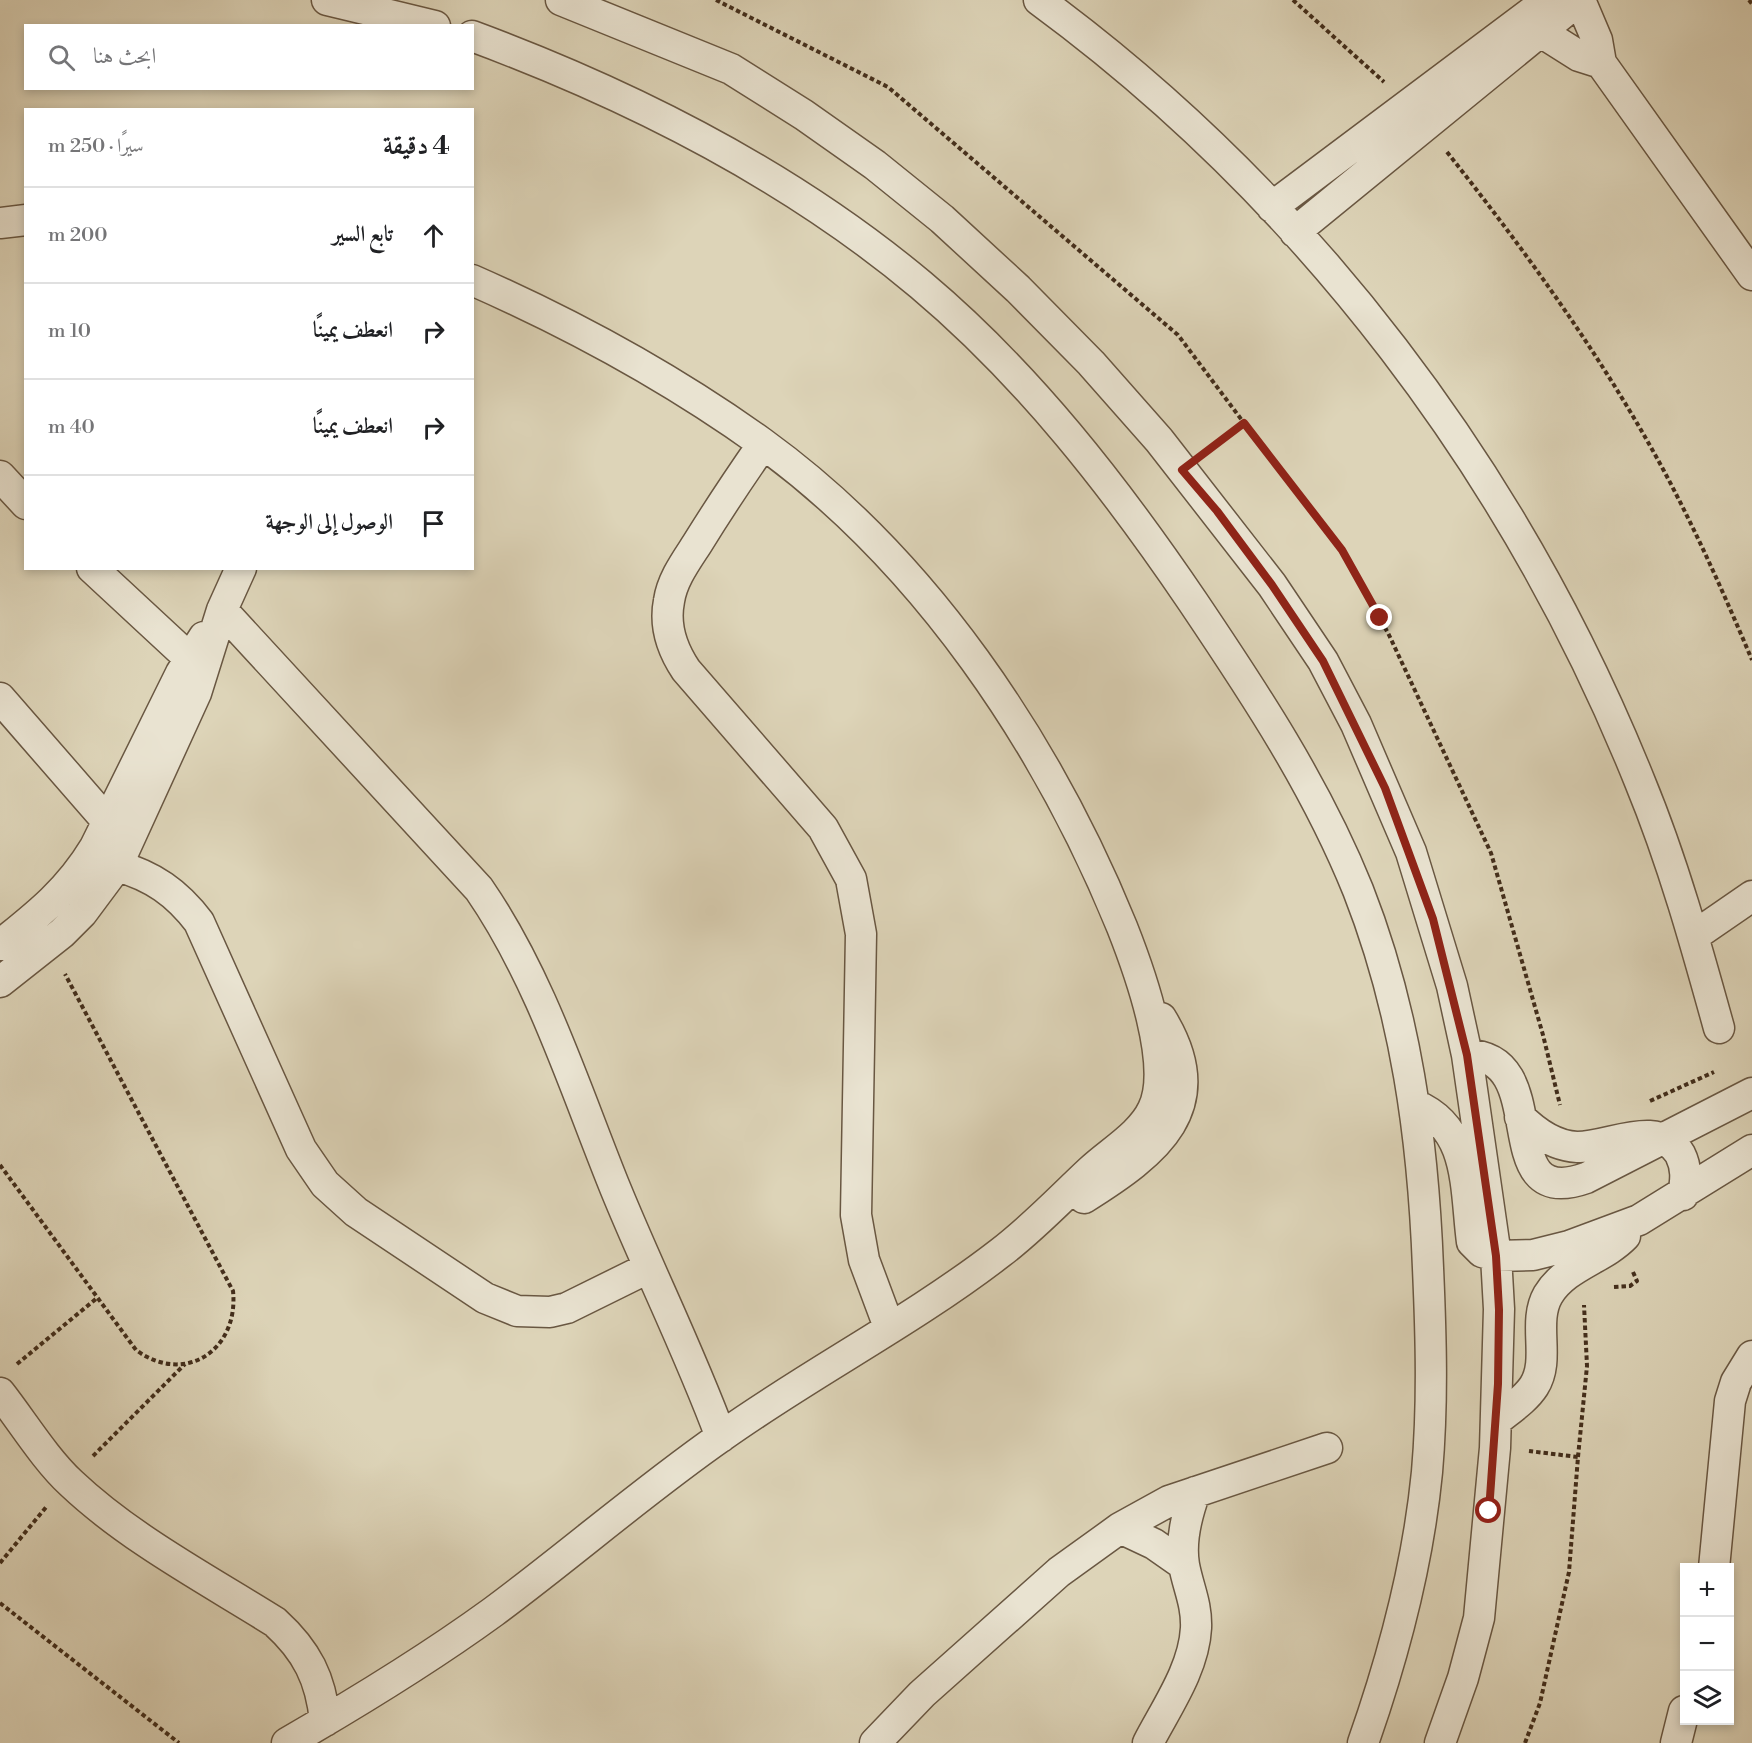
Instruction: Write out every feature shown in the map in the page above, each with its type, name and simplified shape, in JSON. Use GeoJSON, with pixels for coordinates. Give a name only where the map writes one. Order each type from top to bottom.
{"type":"FeatureCollection","features":[{"type":"Feature","properties":{"kind":"street"},"geometry":{"type":"LineString","coordinates":[[327,0],[427,24]]}},
{"type":"Feature","properties":{"kind":"street"},"geometry":{"type":"LineString","coordinates":[[561,0],[589,7],[731,69],[804,115],[874,165],[942,219],[1018,289],[1091,363],[1217,511],[1272,585],[1323,661],[1356,724],[1402,831],[1433,919],[1467,1055],[1496,1256],[1499,1310],[1496,1434],[1479,1618],[1463,1678],[1440,1743]]}},
{"type":"Feature","properties":{"kind":"street"},"geometry":{"type":"LineString","coordinates":[[1039,0],[1142,83],[1204,139],[1272,207],[1400,357],[1486,482],[1535,562],[1578,644],[1641,782],[1694,936],[1719,1028]]}},
{"type":"Feature","properties":{"kind":"street"},"geometry":{"type":"LineString","coordinates":[[1295,232],[1417,115],[1548,0]]}},
{"type":"Feature","properties":{"kind":"street"},"geometry":{"type":"LineString","coordinates":[[1526,17],[1579,0],[1597,40],[1601,63],[1752,274]]}},
{"type":"Feature","properties":{"kind":"street"},"geometry":{"type":"LineString","coordinates":[[1526,17],[1559,45],[1601,63]]}},
{"type":"Feature","properties":{"kind":"street"},"geometry":{"type":"LineString","coordinates":[[474,37],[552,65],[642,107],[795,193],[860,237],[921,285],[979,338],[1028,388],[1068,434],[1167,564],[1299,766],[1353,880],[1381,955],[1398,1017],[1415,1105],[1426,1208],[1431,1340],[1431,1407],[1427,1474],[1418,1540],[1403,1613],[1384,1685],[1363,1743]]}},
{"type":"Feature","properties":{"kind":"street"},"geometry":{"type":"LineString","coordinates":[[1272,207],[1417,115]]}},
{"type":"Feature","properties":{"kind":"street"},"geometry":{"type":"LineString","coordinates":[[0,224],[24,220]]}},
{"type":"Feature","properties":{"kind":"street"},"geometry":{"type":"LineString","coordinates":[[287,1743],[442,1648],[721,1437],[965,1279],[1036,1224],[1113,1178],[1158,1140],[1177,1115],[1182,1101],[1182,1070],[1170,1033],[1148,1002],[1102,878],[1068,808],[1005,704],[974,659],[903,572],[865,531],[764,444],[591,337],[474,281]]}},
{"type":"Feature","properties":{"kind":"street"},"geometry":{"type":"LineString","coordinates":[[764,444],[724,500],[674,583],[667,618],[669,637],[686,670],[823,828],[850,879],[861,934],[856,1215],[864,1260],[889,1327]]}},
{"type":"Feature","properties":{"kind":"street"},"geometry":{"type":"LineString","coordinates":[[0,476],[24,502]]}},
{"type":"Feature","properties":{"kind":"street"},"geometry":{"type":"LineString","coordinates":[[94,570],[189,658]]}},
{"type":"Feature","properties":{"kind":"street"},"geometry":{"type":"LineString","coordinates":[[0,981],[49,944],[82,913],[117,866],[196,693],[222,610],[240,570]]}},
{"type":"Feature","properties":{"kind":"street"},"geometry":{"type":"LineString","coordinates":[[222,610],[479,889],[499,918],[531,980],[648,1268],[704,1392],[721,1437]]}},
{"type":"Feature","properties":{"kind":"street"},"geometry":{"type":"LineString","coordinates":[[0,945],[62,893],[80,871],[189,658],[222,610]]}},
{"type":"Feature","properties":{"kind":"street"},"geometry":{"type":"LineString","coordinates":[[0,698],[107,821]]}},
{"type":"Feature","properties":{"kind":"street"},"geometry":{"type":"LineString","coordinates":[[117,866],[142,873],[164,886],[184,902],[199,922],[301,1149],[325,1184],[356,1212],[485,1298],[517,1311],[550,1312],[567,1308],[648,1268]]}},
{"type":"Feature","properties":{"kind":"street"},"geometry":{"type":"LineString","coordinates":[[1694,936],[1752,896]]}},
{"type":"Feature","properties":{"kind":"street"},"geometry":{"type":"LineString","coordinates":[[1467,1055],[1487,1057],[1504,1069],[1515,1089],[1520,1117],[1535,1132],[1554,1142],[1575,1147],[1596,1146],[1636,1137],[1663,1137],[1752,1093]]}},
{"type":"Feature","properties":{"kind":"street"},"geometry":{"type":"LineString","coordinates":[[1415,1105],[1439,1118],[1456,1140],[1472,1242],[1482,1252],[1496,1256],[1551,1252],[1630,1231]]}},
{"type":"Feature","properties":{"kind":"street"},"geometry":{"type":"LineString","coordinates":[[1663,1137],[1674,1145],[1683,1161],[1687,1179],[1683,1195]]}},
{"type":"Feature","properties":{"kind":"street"},"geometry":{"type":"LineString","coordinates":[[1496,1434],[1539,1375],[1543,1308],[1552,1288],[1630,1231],[1752,1150]]}},
{"type":"Feature","properties":{"kind":"street"},"geometry":{"type":"LineString","coordinates":[[1714,1563],[1730,1401],[1736,1382],[1752,1356]]}},
{"type":"Feature","properties":{"kind":"street"},"geometry":{"type":"LineString","coordinates":[[4,1382],[69,1481],[88,1498],[150,1542],[275,1622],[292,1637],[306,1655],[316,1675],[322,1695],[325,1721]]}},
{"type":"Feature","properties":{"kind":"street"},"geometry":{"type":"LineString","coordinates":[[875,1743],[922,1694],[1059,1572],[1120,1528],[1144,1513],[1195,1492],[1327,1448]]}},
{"type":"Feature","properties":{"kind":"street"},"geometry":{"type":"LineString","coordinates":[[1148,1743],[1185,1671],[1192,1651],[1195,1607],[1184,1565],[1185,1527],[1195,1492]]}},
{"type":"Feature","properties":{"kind":"street"},"geometry":{"type":"LineString","coordinates":[[1120,1528],[1154,1544],[1184,1565]]}},
{"type":"Feature","properties":{"kind":"street"},"geometry":{"type":"LineString","coordinates":[[1676,1743],[1680,1725]]}},
{"type":"Feature","properties":{"kind":"path"},"geometry":{"type":"LineString","coordinates":[[716,0],[888,87],[1178,335],[1342,550],[1389,635],[1491,853],[1543,1035],[1561,1113]]}},
{"type":"Feature","properties":{"kind":"path"},"geometry":{"type":"LineString","coordinates":[[1293,0],[1417,115],[1550,287],[1608,377],[1669,481],[1711,565],[1752,660]]}},
{"type":"Feature","properties":{"kind":"path"},"geometry":{"type":"LineString","coordinates":[[1749,0],[1752,4]]}},
{"type":"Feature","properties":{"kind":"path"},"geometry":{"type":"LineString","coordinates":[[1182,470],[1244,423]]}},
{"type":"Feature","properties":{"kind":"path"},"geometry":{"type":"LineString","coordinates":[[0,1165],[136,1350],[147,1358],[172,1365],[201,1359],[214,1350],[232,1323],[235,1307],[233,1291],[49,944]]}},
{"type":"Feature","properties":{"kind":"path"},"geometry":{"type":"LineString","coordinates":[[1606,1287],[1630,1286],[1637,1281],[1630,1231]]}},
{"type":"Feature","properties":{"kind":"path"},"geometry":{"type":"LineString","coordinates":[[1525,1743],[1540,1703],[1569,1572],[1587,1366],[1584,1304],[1589,1296]]}},
{"type":"Feature","properties":{"kind":"path"},"geometry":{"type":"LineString","coordinates":[[4,1382],[97,1298]]}},
{"type":"Feature","properties":{"kind":"path"},"geometry":{"type":"LineString","coordinates":[[1496,1434],[1578,1457]]}},
{"type":"Feature","properties":{"kind":"path"},"geometry":{"type":"LineString","coordinates":[[0,1603],[178,1743]]}},
{"type":"Feature","properties":{"kind":"route"},"geometry":{"type":"LineString","coordinates":[[1380,618],[1342,550],[1244,423],[1182,470],[1217,511],[1272,585],[1323,661],[1356,724],[1385,788],[1411,852],[1433,919],[1452,986],[1467,1055],[1496,1256],[1499,1310],[1498,1384],[1489,1511]]}}]}
